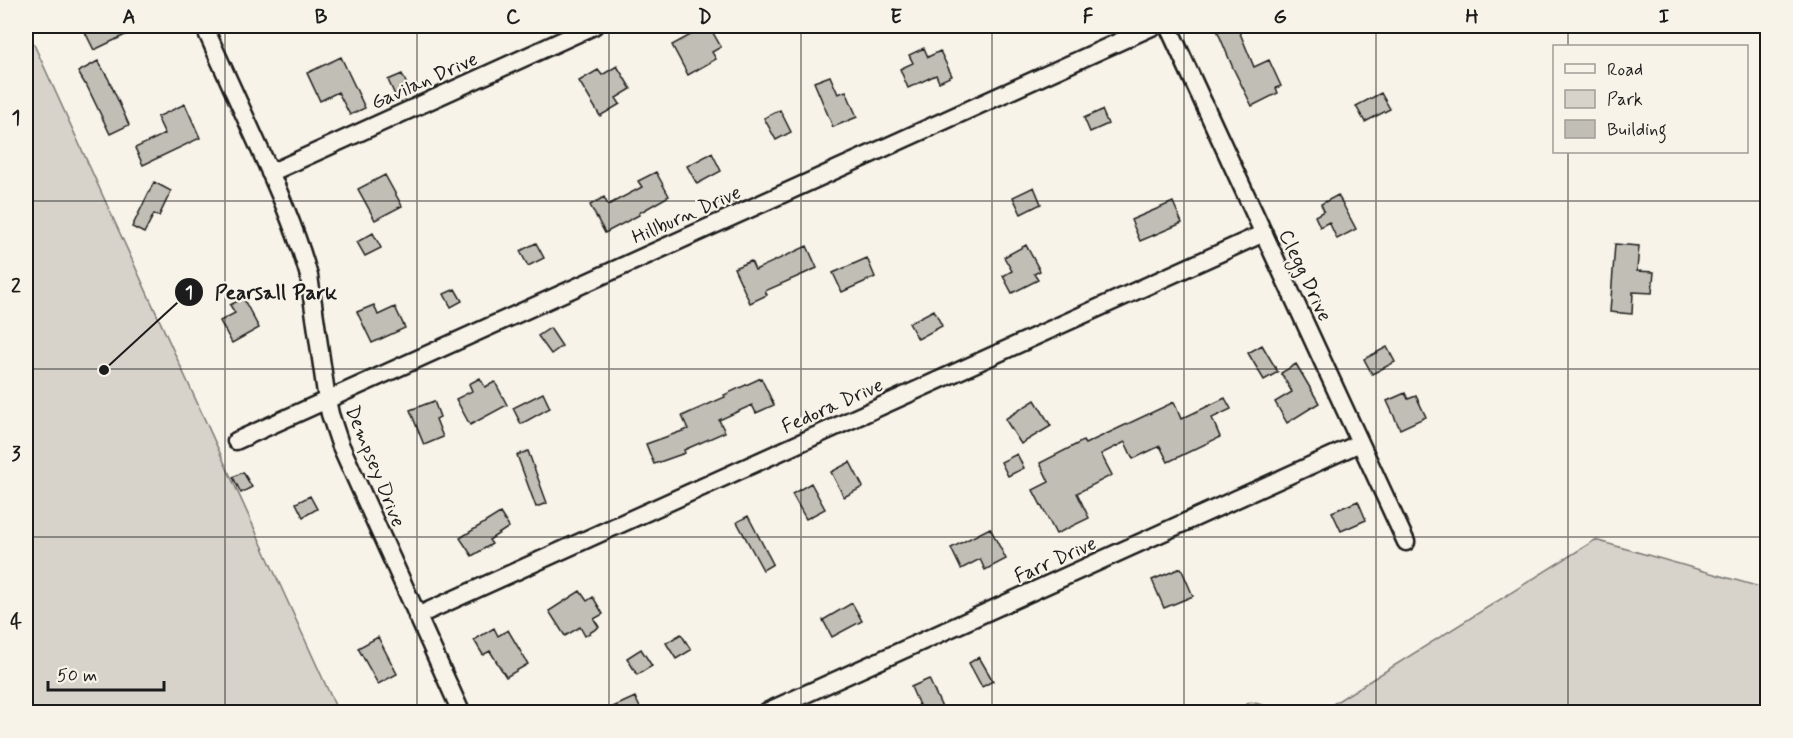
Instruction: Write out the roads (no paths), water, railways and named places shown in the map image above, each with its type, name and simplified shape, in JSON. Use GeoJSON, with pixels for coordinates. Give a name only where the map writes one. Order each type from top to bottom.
{"type":"FeatureCollection","features":[{"type":"Feature","properties":{"kind":"street","name":"Dempsey Drive"},"geometry":{"type":"LineString","coordinates":[[204,26],[294,229],[309,276],[327,400],[340,444],[461,712]]}},
{"type":"Feature","properties":{"kind":"street","name":"Gavilan Drive"},"geometry":{"type":"LineString","coordinates":[[270,173],[594,26]]}},
{"type":"Feature","properties":{"kind":"street","name":"Hillburn Drive"},"geometry":{"type":"LineString","coordinates":[[236,441],[1154,26]]}},
{"type":"Feature","properties":{"kind":"street","name":"Clegg Drive"},"geometry":{"type":"LineString","coordinates":[[1168,26],[1406,542]]}},
{"type":"Feature","properties":{"kind":"street","name":"Fedora Drive"},"geometry":{"type":"LineString","coordinates":[[417,616],[1264,233]]}},
{"type":"Feature","properties":{"kind":"street","name":"Farr Drive"},"geometry":{"type":"LineString","coordinates":[[766,712],[1360,443]]}},
{"type":"Feature","properties":{"kind":"place","name":"Pearsall Park"},"geometry":{"type":"Point","coordinates":[104,370]}}]}
